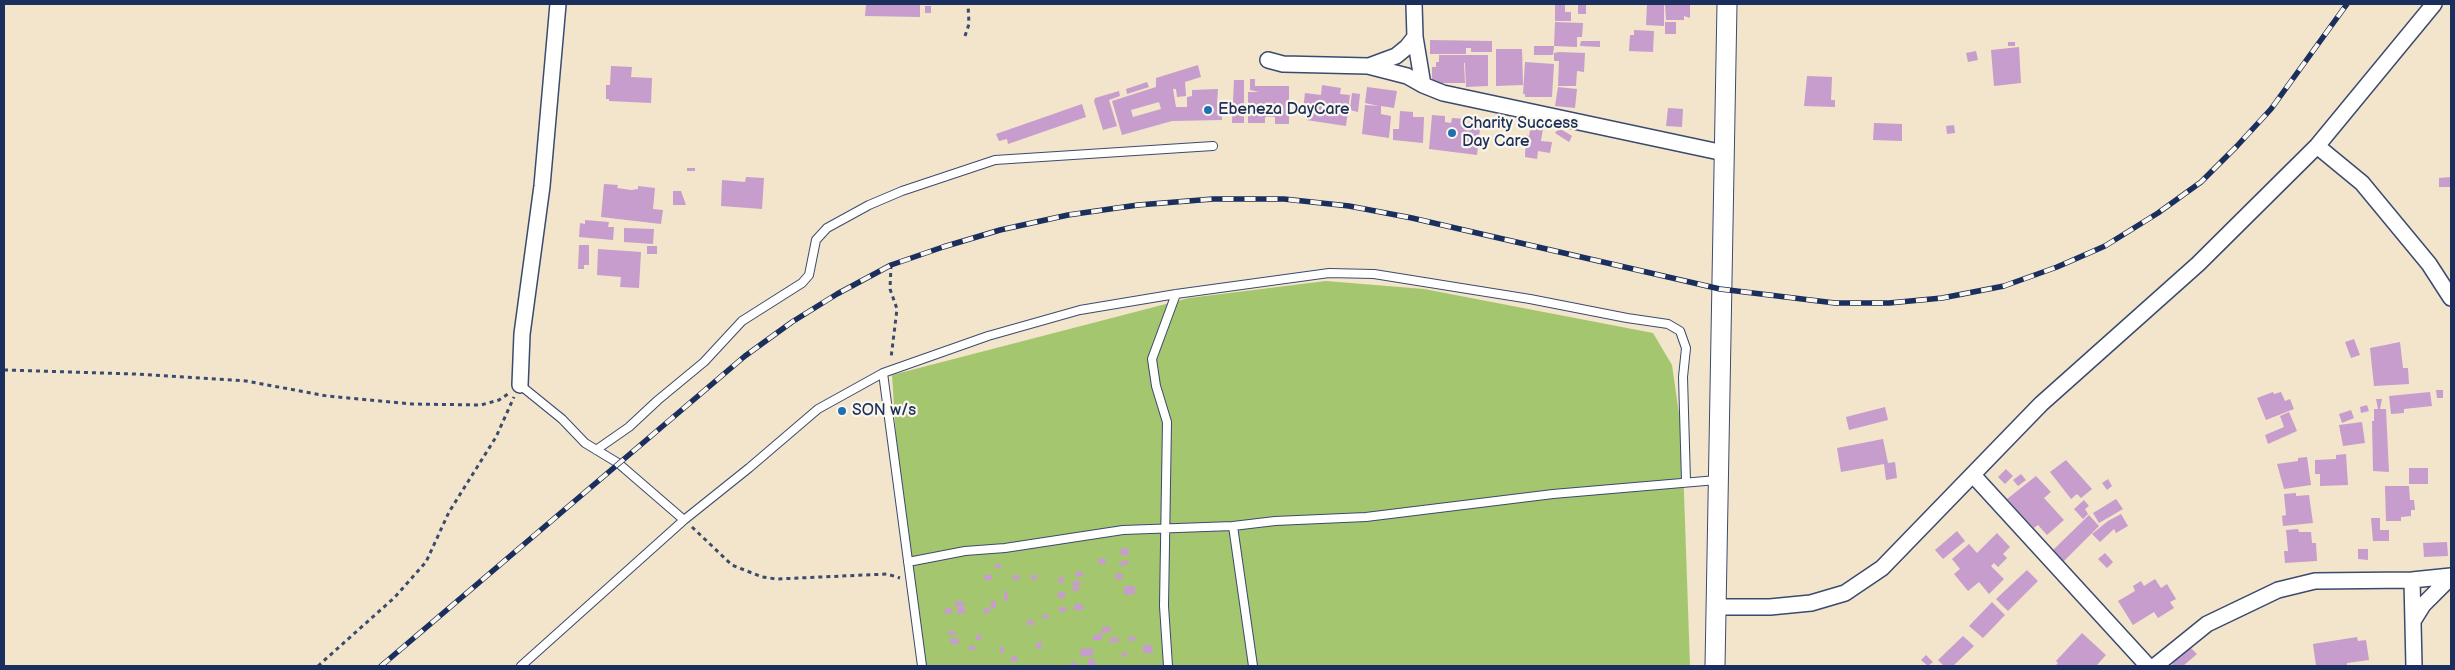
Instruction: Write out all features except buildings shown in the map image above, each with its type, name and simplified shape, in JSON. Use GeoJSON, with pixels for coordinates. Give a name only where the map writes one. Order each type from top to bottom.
{"type":"FeatureCollection","features":[{"type":"Feature","properties":{"kind":"street"},"geometry":{"type":"LineString","coordinates":[[520,386],[522,334],[542,186],[558,4]]}},
{"type":"Feature","properties":{"kind":"street"},"geometry":{"type":"LineString","coordinates":[[1414,4],[1415,37],[1423,84]]}},
{"type":"Feature","properties":{"kind":"street"},"geometry":{"type":"LineString","coordinates":[[1715,666],[1727,4]]}},
{"type":"Feature","properties":{"kind":"street"},"geometry":{"type":"LineString","coordinates":[[1716,607],[1770,607],[1811,603],[1845,593],[1882,568],[2041,404],[2198,264],[2316,146],[2434,4]]}},
{"type":"Feature","properties":{"kind":"street"},"geometry":{"type":"LineString","coordinates":[[1368,66],[1396,56],[1407,48],[1415,37]]}},
{"type":"Feature","properties":{"kind":"street"},"geometry":{"type":"LineString","coordinates":[[1268,60],[1283,64],[1368,66],[1408,76],[1442,92],[1724,153]]}},
{"type":"Feature","properties":{"kind":"street"},"geometry":{"type":"LineString","coordinates":[[2316,146],[2362,183],[2429,264],[2451,298]]}},
{"type":"Feature","properties":{"kind":"street"},"geometry":{"type":"LineString","coordinates":[[1973,475],[2148,666]]}},
{"type":"Feature","properties":{"kind":"street"},"geometry":{"type":"LineString","coordinates":[[2155,666],[2207,624],[2278,590],[2315,581],[2412,580],[2451,577]]}},
{"type":"Feature","properties":{"kind":"street"},"geometry":{"type":"LineString","coordinates":[[2413,621],[2423,605],[2451,577]]}},
{"type":"Feature","properties":{"kind":"street"},"geometry":{"type":"LineString","coordinates":[[2412,580],[2414,666]]}},
{"type":"Feature","properties":{"kind":"lane"},"geometry":{"type":"LineString","coordinates":[[596,450],[629,427],[704,362],[742,321],[802,283],[809,275],[816,240],[827,228],[869,205],[909,188],[1003,159],[1213,146]]}},
{"type":"Feature","properties":{"kind":"lane"},"geometry":{"type":"LineString","coordinates":[[521,666],[684,520],[818,409],[882,373],[1030,323],[1080,310],[1176,294],[1329,274],[1374,274],[1530,299],[1668,324],[1680,331],[1686,348],[1683,377],[1686,481]]}},
{"type":"Feature","properties":{"kind":"lane"},"geometry":{"type":"LineString","coordinates":[[1168,666],[1164,606],[1167,422],[1156,386],[1152,359],[1176,294]]}},
{"type":"Feature","properties":{"kind":"lane"},"geometry":{"type":"LineString","coordinates":[[882,373],[907,539],[908,562],[922,666]]}},
{"type":"Feature","properties":{"kind":"lane"},"geometry":{"type":"LineString","coordinates":[[520,386],[562,419],[585,443],[618,463],[684,520]]}},
{"type":"Feature","properties":{"kind":"lane"},"geometry":{"type":"LineString","coordinates":[[908,562],[966,551],[1005,548],[1091,533],[1366,517],[1553,494],[1686,481],[1718,480]]}},
{"type":"Feature","properties":{"kind":"lane"},"geometry":{"type":"LineString","coordinates":[[1233,526],[1253,666]]}},
{"type":"Feature","properties":{"kind":"path"},"geometry":{"type":"LineString","coordinates":[[965,36],[969,24],[968,4]]}},
{"type":"Feature","properties":{"kind":"path"},"geometry":{"type":"LineString","coordinates":[[882,373],[893,354],[892,341],[897,309],[890,289],[890,265]]}},
{"type":"Feature","properties":{"kind":"path"},"geometry":{"type":"LineString","coordinates":[[4,370],[135,374],[246,381],[327,396],[455,406],[481,405],[499,400],[520,386]]}},
{"type":"Feature","properties":{"kind":"path"},"geometry":{"type":"LineString","coordinates":[[318,666],[395,597],[426,562],[458,495],[496,437],[520,386]]}},
{"type":"Feature","properties":{"kind":"path"},"geometry":{"type":"LineString","coordinates":[[684,520],[732,565],[762,577],[777,579],[887,574],[912,582]]}},
{"type":"Feature","properties":{"kind":"green space"},"geometry":{"type":"Polygon","coordinates":[[[1326,281],[1424,289],[1653,333],[1672,365],[1682,435],[1690,666],[921,666],[898,468],[892,375],[1189,298],[1326,281]]]}},
{"type":"Feature","properties":{"kind":"railway"},"geometry":{"type":"LineString","coordinates":[[381,666],[745,356],[792,322],[837,294],[891,265],[943,247],[1000,230],[1068,215],[1138,205],[1213,199],[1284,199],[1349,206],[1412,218],[1720,289],[1835,303],[1889,303],[1942,298],[2004,286],[2057,267],[2105,246],[2158,213],[2201,182],[2271,109],[2347,4]]}},
{"type":"Feature","properties":{"kind":"place","name":"Ebeneza DayCare"},"geometry":{"type":"Point","coordinates":[1208,110]}},
{"type":"Feature","properties":{"kind":"place","name":"Charity Success Day Care"},"geometry":{"type":"Point","coordinates":[1452,133]}},
{"type":"Feature","properties":{"kind":"place","name":"SON w/s"},"geometry":{"type":"Point","coordinates":[842,411]}}]}
